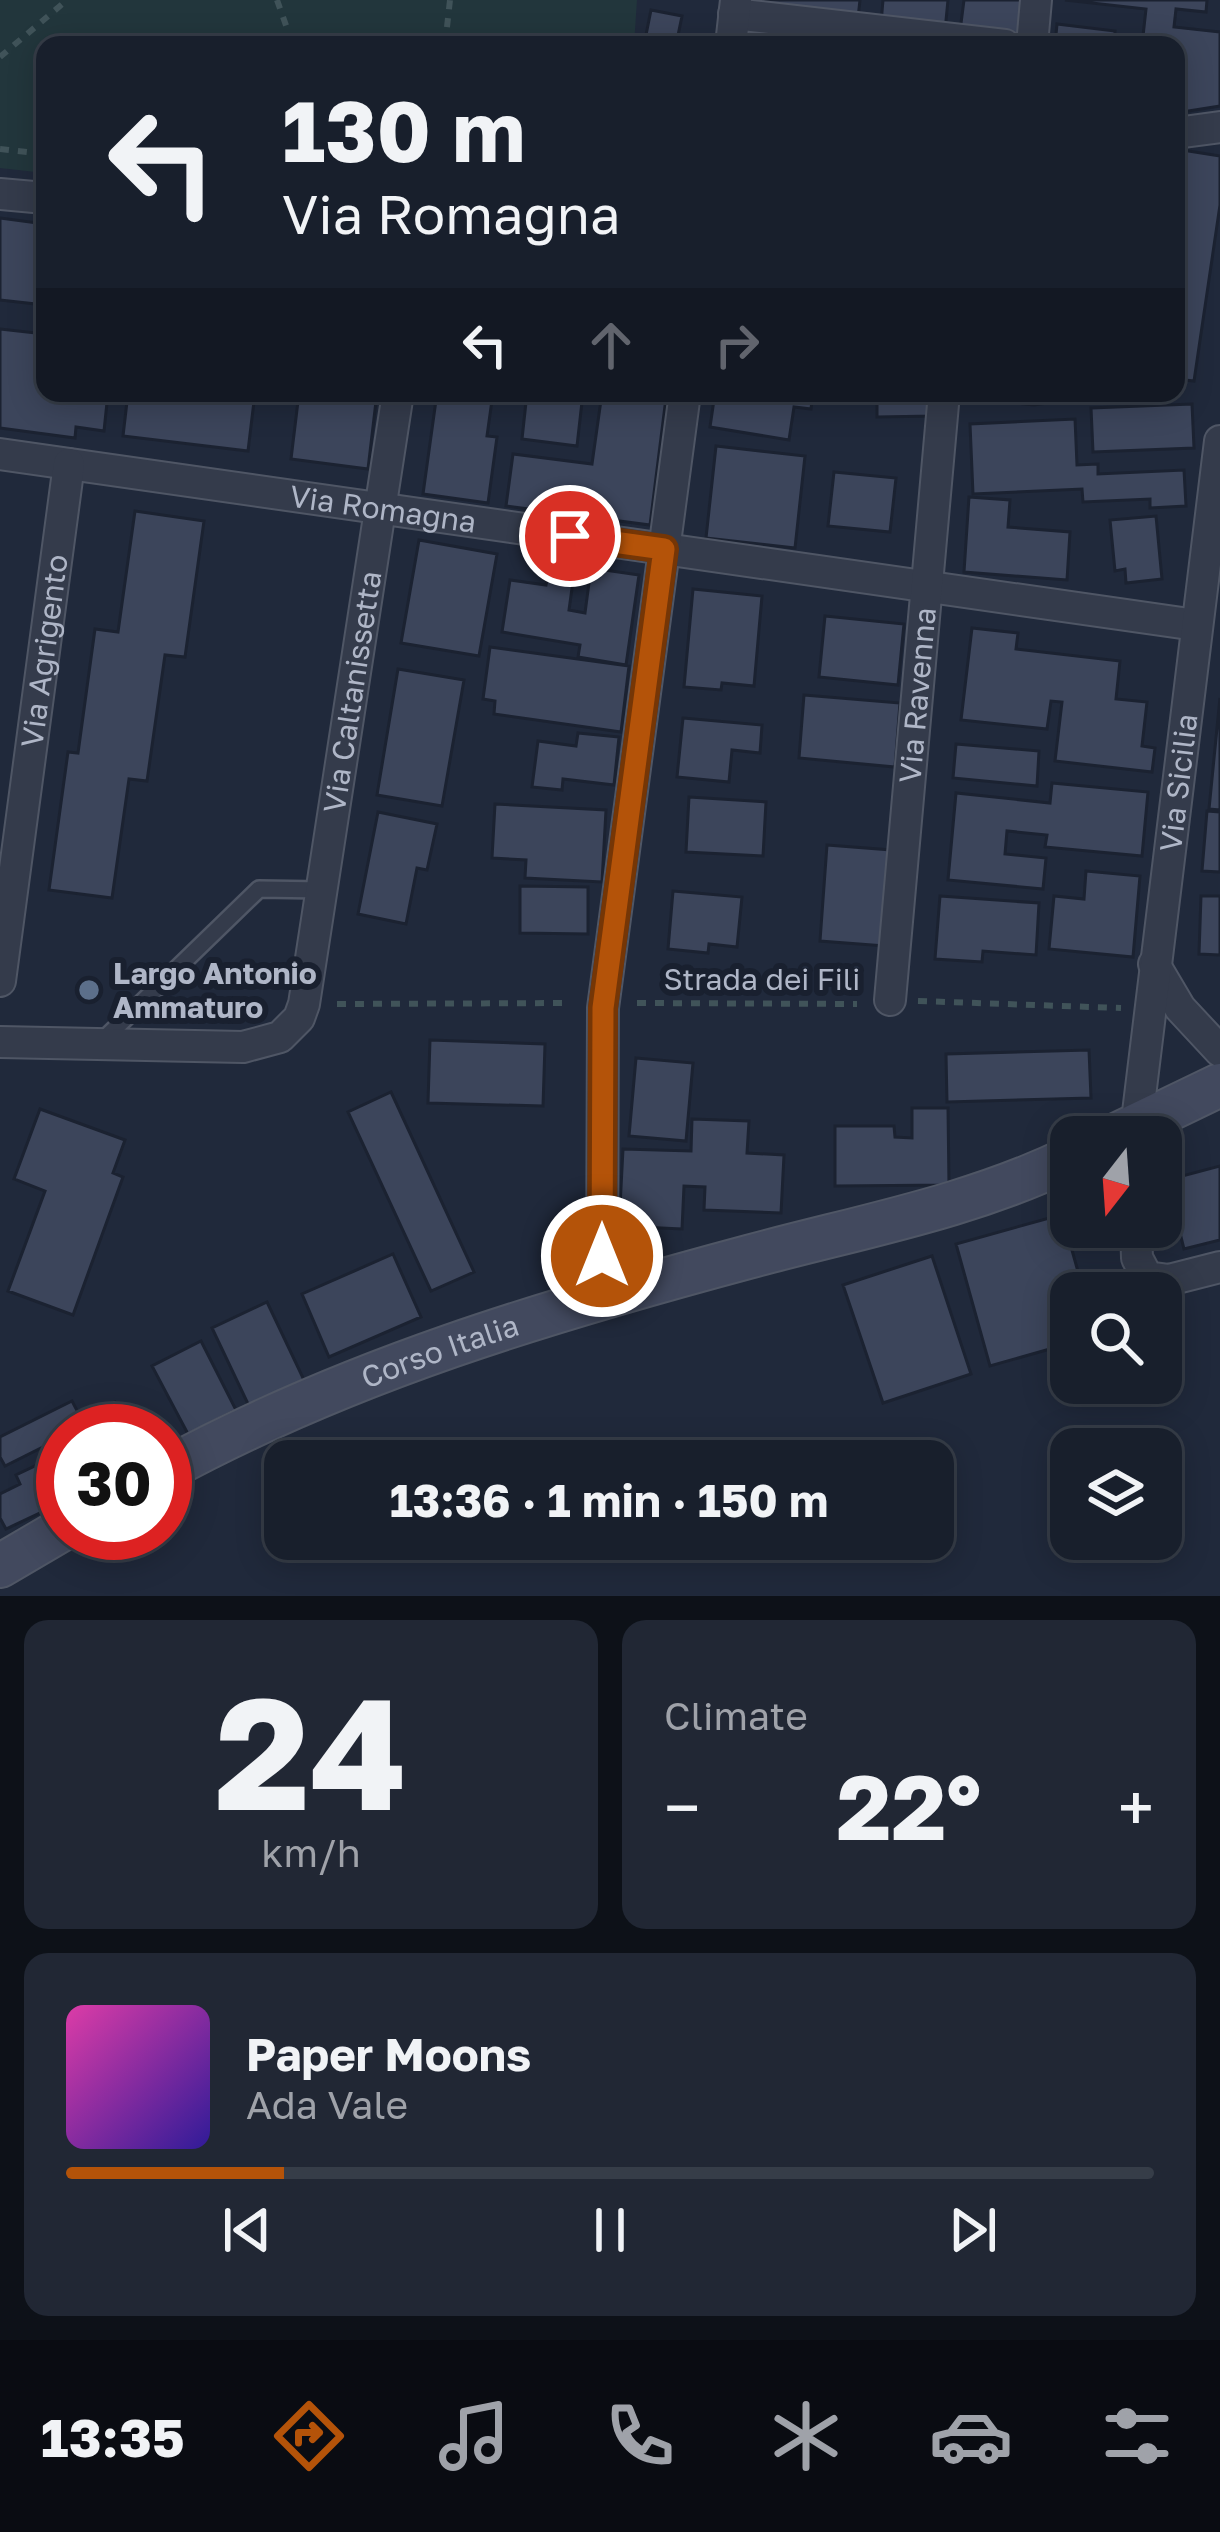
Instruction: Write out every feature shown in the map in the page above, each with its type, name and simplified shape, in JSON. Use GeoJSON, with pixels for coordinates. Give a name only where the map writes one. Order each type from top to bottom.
{"type":"FeatureCollection","features":[{"type":"Feature","properties":{"kind":"street"},"geometry":{"type":"LineString","coordinates":[[1033,36],[1036,0]]}},
{"type":"Feature","properties":{"kind":"street"},"geometry":{"type":"LineString","coordinates":[[734,20],[907,36]]}},
{"type":"Feature","properties":{"kind":"street"},"geometry":{"type":"LineString","coordinates":[[1185,132],[1220,127]]}},
{"type":"Feature","properties":{"kind":"street"},"geometry":{"type":"LineString","coordinates":[[0,194],[36,197]]}},
{"type":"Feature","properties":{"kind":"street","name":"Via Caltanissetta"},"geometry":{"type":"LineString","coordinates":[[305,998],[397,402]]}},
{"type":"Feature","properties":{"kind":"street"},"geometry":{"type":"LineString","coordinates":[[602,1297],[604,1003],[684,402]]}},
{"type":"Feature","properties":{"kind":"street","name":"Via Ravenna"},"geometry":{"type":"LineString","coordinates":[[890,1000],[943,402]]}},
{"type":"Feature","properties":{"kind":"street","name":"Via Sicilia"},"geometry":{"type":"LineString","coordinates":[[1131,1116],[1149,1009],[1196,625],[1212,573],[1220,441]]}},
{"type":"Feature","properties":{"kind":"street","name":"Via Romagna"},"geometry":{"type":"LineString","coordinates":[[0,454],[1196,625]]}},
{"type":"Feature","properties":{"kind":"street","name":"Via Agrigento"},"geometry":{"type":"LineString","coordinates":[[0,981],[69,464]]}},
{"type":"Feature","properties":{"kind":"street"},"geometry":{"type":"LineString","coordinates":[[1154,964],[1180,1008],[1220,1051]]}},
{"type":"Feature","properties":{"kind":"street"},"geometry":{"type":"LineString","coordinates":[[0,1042],[258,1045],[292,1027],[305,998]]}},
{"type":"Feature","properties":{"kind":"street"},"geometry":{"type":"LineString","coordinates":[[1161,1116],[1220,1085]]}},
{"type":"Feature","properties":{"kind":"street","name":"Corso Italia"},"geometry":{"type":"LineString","coordinates":[[192,1457],[405,1361],[509,1324],[949,1207],[1050,1166]]}},
{"type":"Feature","properties":{"kind":"street"},"geometry":{"type":"LineString","coordinates":[[1137,1248],[1147,1277],[1169,1280],[1220,1267]]}},
{"type":"Feature","properties":{"kind":"street"},"geometry":{"type":"LineString","coordinates":[[0,1566],[36,1545]]}},
{"type":"Feature","properties":{"kind":"lane"},"geometry":{"type":"LineString","coordinates":[[99,1044],[259,889],[323,890]]}},
{"type":"Feature","properties":{"kind":"path"},"geometry":{"type":"LineString","coordinates":[[0,57],[67,0]]}},
{"type":"Feature","properties":{"kind":"path"},"geometry":{"type":"LineString","coordinates":[[277,0],[290,36]]}},
{"type":"Feature","properties":{"kind":"path"},"geometry":{"type":"LineString","coordinates":[[446,36],[450,0]]}},
{"type":"Feature","properties":{"kind":"path"},"geometry":{"type":"LineString","coordinates":[[0,149],[36,153]]}},
{"type":"Feature","properties":{"kind":"path","name":"Strada dei Fili"},"geometry":{"type":"LineString","coordinates":[[305,998],[814,1007],[890,1000],[1149,1009]]}},
{"type":"Feature","properties":{"kind":"shaded area"},"geometry":{"type":"Polygon","coordinates":[[[0,0],[637,0],[635,36],[36,36],[36,172],[0,168],[0,0]]]}},
{"type":"Feature","properties":{"kind":"building"},"geometry":{"type":"Polygon","coordinates":[[[766,0],[860,0],[858,18],[766,7],[766,0]]]}},
{"type":"Feature","properties":{"kind":"building"},"geometry":{"type":"Polygon","coordinates":[[[883,0],[948,0],[945,31],[881,24],[883,0]]]}},
{"type":"Feature","properties":{"kind":"building"},"geometry":{"type":"Polygon","coordinates":[[[964,0],[1029,0],[1024,36],[960,31],[964,0]]]}},
{"type":"Feature","properties":{"kind":"building"},"geometry":{"type":"Polygon","coordinates":[[[1065,0],[1207,0],[1206,12],[1176,9],[1174,27],[1220,32],[1220,106],[1185,112],[1185,36],[1143,36],[1146,9],[1065,0]]]}},
{"type":"Feature","properties":{"kind":"building"},"geometry":{"type":"Polygon","coordinates":[[[651,10],[682,16],[678,36],[646,36],[651,10]]]}},
{"type":"Feature","properties":{"kind":"building"},"geometry":{"type":"Polygon","coordinates":[[[1057,24],[1115,31],[1115,36],[1056,36],[1057,24]]]}},
{"type":"Feature","properties":{"kind":"building"},"geometry":{"type":"Polygon","coordinates":[[[1185,150],[1220,156],[1220,205],[1194,381],[1185,380],[1185,150]]]}},
{"type":"Feature","properties":{"kind":"building"},"geometry":{"type":"Polygon","coordinates":[[[0,218],[36,223],[36,304],[0,300],[0,218]]]}},
{"type":"Feature","properties":{"kind":"building"},"geometry":{"type":"Polygon","coordinates":[[[0,329],[36,333],[36,402],[107,402],[104,431],[76,427],[75,438],[0,428],[0,329]]]}},
{"type":"Feature","properties":{"kind":"building"},"geometry":{"type":"Polygon","coordinates":[[[127,402],[254,402],[248,451],[123,436],[127,402]]]}},
{"type":"Feature","properties":{"kind":"building"},"geometry":{"type":"Polygon","coordinates":[[[298,402],[376,402],[368,469],[291,459],[298,402]]]}},
{"type":"Feature","properties":{"kind":"building"},"geometry":{"type":"Polygon","coordinates":[[[436,402],[492,402],[487,436],[497,437],[488,503],[423,494],[436,402]]]}},
{"type":"Feature","properties":{"kind":"building"},"geometry":{"type":"Polygon","coordinates":[[[526,402],[582,402],[577,446],[522,439],[526,402]]]}},
{"type":"Feature","properties":{"kind":"building"},"geometry":{"type":"Polygon","coordinates":[[[601,402],[665,402],[650,525],[506,506],[513,454],[592,464],[601,402]]]}},
{"type":"Feature","properties":{"kind":"building"},"geometry":{"type":"Polygon","coordinates":[[[714,402],[812,402],[811,409],[794,407],[789,440],[710,427],[714,402]]]}},
{"type":"Feature","properties":{"kind":"building"},"geometry":{"type":"Polygon","coordinates":[[[877,402],[933,402],[934,416],[877,417],[877,402]]]}},
{"type":"Feature","properties":{"kind":"building"},"geometry":{"type":"Polygon","coordinates":[[[1192,404],[1194,448],[1093,452],[1091,408],[1192,404]]]}},
{"type":"Feature","properties":{"kind":"building"},"geometry":{"type":"Polygon","coordinates":[[[1075,419],[1077,465],[1098,464],[1098,474],[1184,470],[1186,506],[1150,508],[1150,499],[1083,502],[1082,489],[973,494],[970,424],[1075,419]]]}},
{"type":"Feature","properties":{"kind":"building"},"geometry":{"type":"Polygon","coordinates":[[[716,446],[805,456],[795,548],[706,538],[716,446]]]}},
{"type":"Feature","properties":{"kind":"building"},"geometry":{"type":"Polygon","coordinates":[[[834,472],[896,478],[890,532],[828,526],[834,472]]]}},
{"type":"Feature","properties":{"kind":"building"},"geometry":{"type":"Polygon","coordinates":[[[969,497],[1010,500],[1008,527],[1070,532],[1067,580],[964,572],[969,497]]]}},
{"type":"Feature","properties":{"kind":"building"},"geometry":{"type":"Polygon","coordinates":[[[135,511],[204,521],[185,657],[165,655],[147,781],[129,779],[112,898],[49,890],[68,752],[78,753],[95,629],[118,632],[135,511]]]}},
{"type":"Feature","properties":{"kind":"building"},"geometry":{"type":"Polygon","coordinates":[[[1156,516],[1162,579],[1126,583],[1125,569],[1115,571],[1110,520],[1156,516]]]}},
{"type":"Feature","properties":{"kind":"building"},"geometry":{"type":"Polygon","coordinates":[[[419,540],[497,554],[479,656],[401,643],[419,540]]]}},
{"type":"Feature","properties":{"kind":"building"},"geometry":{"type":"Polygon","coordinates":[[[591,568],[639,575],[626,665],[578,657],[580,645],[502,632],[510,580],[546,585],[549,569],[574,574],[569,610],[585,613],[591,568]]]}},
{"type":"Feature","properties":{"kind":"building"},"geometry":{"type":"Polygon","coordinates":[[[693,589],[762,596],[754,686],[684,687],[693,589]]]}},
{"type":"Feature","properties":{"kind":"building"},"geometry":{"type":"Polygon","coordinates":[[[825,616],[904,624],[898,685],[819,677],[825,616]]]}},
{"type":"Feature","properties":{"kind":"building"},"geometry":{"type":"Polygon","coordinates":[[[972,628],[1018,633],[1016,649],[1120,661],[1116,699],[1147,702],[1142,746],[1155,748],[1152,772],[1055,761],[1062,702],[1051,701],[1047,729],[961,720],[972,628]]]}},
{"type":"Feature","properties":{"kind":"building"},"geometry":{"type":"Polygon","coordinates":[[[490,647],[629,666],[621,732],[494,714],[495,701],[483,699],[490,647]]]}},
{"type":"Feature","properties":{"kind":"building"},"geometry":{"type":"Polygon","coordinates":[[[398,669],[464,680],[442,806],[377,795],[398,669]]]}},
{"type":"Feature","properties":{"kind":"building"},"geometry":{"type":"Polygon","coordinates":[[[804,695],[900,703],[895,767],[799,758],[804,695]]]}},
{"type":"Feature","properties":{"kind":"building"},"geometry":{"type":"Polygon","coordinates":[[[1220,698],[1220,810],[1209,809],[1220,698]]]}},
{"type":"Feature","properties":{"kind":"building"},"geometry":{"type":"Polygon","coordinates":[[[683,718],[762,725],[760,753],[732,750],[729,782],[677,777],[683,718]]]}},
{"type":"Feature","properties":{"kind":"building"},"geometry":{"type":"Polygon","coordinates":[[[578,733],[619,737],[614,785],[563,779],[562,790],[532,787],[538,741],[576,746],[578,733]]]}},
{"type":"Feature","properties":{"kind":"building"},"geometry":{"type":"Polygon","coordinates":[[[956,744],[1039,751],[1037,786],[953,778],[956,744]]]}},
{"type":"Feature","properties":{"kind":"building"},"geometry":{"type":"Polygon","coordinates":[[[1052,783],[1148,792],[1142,856],[1045,847],[1047,835],[1007,831],[1005,854],[1046,858],[1043,889],[948,880],[956,793],[1050,803],[1052,783]]]}},
{"type":"Feature","properties":{"kind":"building"},"geometry":{"type":"Polygon","coordinates":[[[689,797],[766,802],[763,856],[686,852],[689,797]]]}},
{"type":"Feature","properties":{"kind":"building"},"geometry":{"type":"Polygon","coordinates":[[[495,804],[606,810],[602,882],[525,878],[526,860],[492,858],[495,804]]]}},
{"type":"Feature","properties":{"kind":"building"},"geometry":{"type":"Polygon","coordinates":[[[1207,811],[1220,812],[1220,872],[1202,871],[1207,811]]]}},
{"type":"Feature","properties":{"kind":"building"},"geometry":{"type":"Polygon","coordinates":[[[378,812],[437,824],[427,870],[417,868],[406,924],[358,914],[378,812]]]}},
{"type":"Feature","properties":{"kind":"building"},"geometry":{"type":"Polygon","coordinates":[[[827,845],[891,850],[885,946],[820,941],[827,845]]]}},
{"type":"Feature","properties":{"kind":"building"},"geometry":{"type":"Polygon","coordinates":[[[1086,871],[1140,876],[1133,957],[1049,949],[1054,896],[1084,899],[1086,871]]]}},
{"type":"Feature","properties":{"kind":"building"},"geometry":{"type":"Polygon","coordinates":[[[520,886],[588,887],[588,934],[520,933],[520,886]]]}},
{"type":"Feature","properties":{"kind":"building"},"geometry":{"type":"Polygon","coordinates":[[[673,891],[742,897],[737,947],[709,944],[708,953],[668,949],[673,891]]]}},
{"type":"Feature","properties":{"kind":"building"},"geometry":{"type":"Polygon","coordinates":[[[940,896],[1039,903],[1036,955],[983,951],[982,962],[935,959],[940,896]]]}},
{"type":"Feature","properties":{"kind":"building"},"geometry":{"type":"Polygon","coordinates":[[[1201,896],[1220,896],[1220,955],[1199,954],[1201,896]]]}},
{"type":"Feature","properties":{"kind":"building"},"geometry":{"type":"Polygon","coordinates":[[[430,1040],[545,1044],[543,1106],[428,1103],[430,1040]]]}},
{"type":"Feature","properties":{"kind":"building"},"geometry":{"type":"Polygon","coordinates":[[[1089,1050],[1091,1098],[947,1102],[946,1054],[1089,1050]]]}},
{"type":"Feature","properties":{"kind":"building"},"geometry":{"type":"Polygon","coordinates":[[[636,1058],[693,1063],[686,1141],[629,1136],[636,1058]]]}},
{"type":"Feature","properties":{"kind":"building"},"geometry":{"type":"Polygon","coordinates":[[[391,1092],[474,1272],[431,1291],[348,1112],[391,1092]]]}},
{"type":"Feature","properties":{"kind":"building"},"geometry":{"type":"Polygon","coordinates":[[[912,1108],[948,1108],[949,1185],[835,1186],[835,1126],[894,1126],[895,1137],[912,1138],[912,1108]]]}},
{"type":"Feature","properties":{"kind":"building"},"geometry":{"type":"Polygon","coordinates":[[[40,1109],[125,1140],[113,1173],[123,1177],[73,1315],[8,1291],[45,1191],[14,1179],[40,1109]]]}},
{"type":"Feature","properties":{"kind":"building"},"geometry":{"type":"Polygon","coordinates":[[[692,1119],[749,1121],[747,1153],[784,1155],[781,1213],[704,1210],[705,1187],[684,1186],[682,1229],[619,1226],[623,1149],[691,1151],[692,1119]]]}},
{"type":"Feature","properties":{"kind":"building"},"geometry":{"type":"Polygon","coordinates":[[[1220,1166],[1220,1240],[1184,1249],[1182,1176],[1220,1166]]]}},
{"type":"Feature","properties":{"kind":"building"},"geometry":{"type":"Polygon","coordinates":[[[1050,1218],[1050,1248],[1071,1248],[1078,1272],[1050,1272],[1050,1349],[990,1366],[956,1244],[1050,1218]]]}},
{"type":"Feature","properties":{"kind":"building"},"geometry":{"type":"Polygon","coordinates":[[[393,1254],[421,1317],[329,1357],[302,1294],[393,1254]]]}},
{"type":"Feature","properties":{"kind":"building"},"geometry":{"type":"Polygon","coordinates":[[[932,1256],[971,1374],[883,1403],[843,1285],[932,1256]]]}},
{"type":"Feature","properties":{"kind":"building"},"geometry":{"type":"Polygon","coordinates":[[[267,1302],[304,1380],[249,1406],[212,1328],[267,1302]]]}},
{"type":"Feature","properties":{"kind":"building"},"geometry":{"type":"Polygon","coordinates":[[[201,1341],[236,1410],[192,1432],[192,1404],[172,1404],[152,1366],[201,1341]]]}},
{"type":"Feature","properties":{"kind":"building"},"geometry":{"type":"Polygon","coordinates":[[[36,1419],[36,1450],[5,1466],[0,1437],[36,1419]]]}},
{"type":"Feature","properties":{"kind":"building"},"geometry":{"type":"Polygon","coordinates":[[[36,1465],[36,1515],[6,1529],[0,1518],[0,1494],[20,1484],[16,1475],[36,1465]]]}},
{"type":"Feature","properties":{"kind":"place","name":"Largo Antonio Ammaturo"},"geometry":{"type":"Point","coordinates":[89,990]}},
{"type":"Feature","properties":{"kind":"route"},"geometry":{"type":"LineString","coordinates":[[570,536],[664,549],[603,1008],[602,1256]]}}]}
